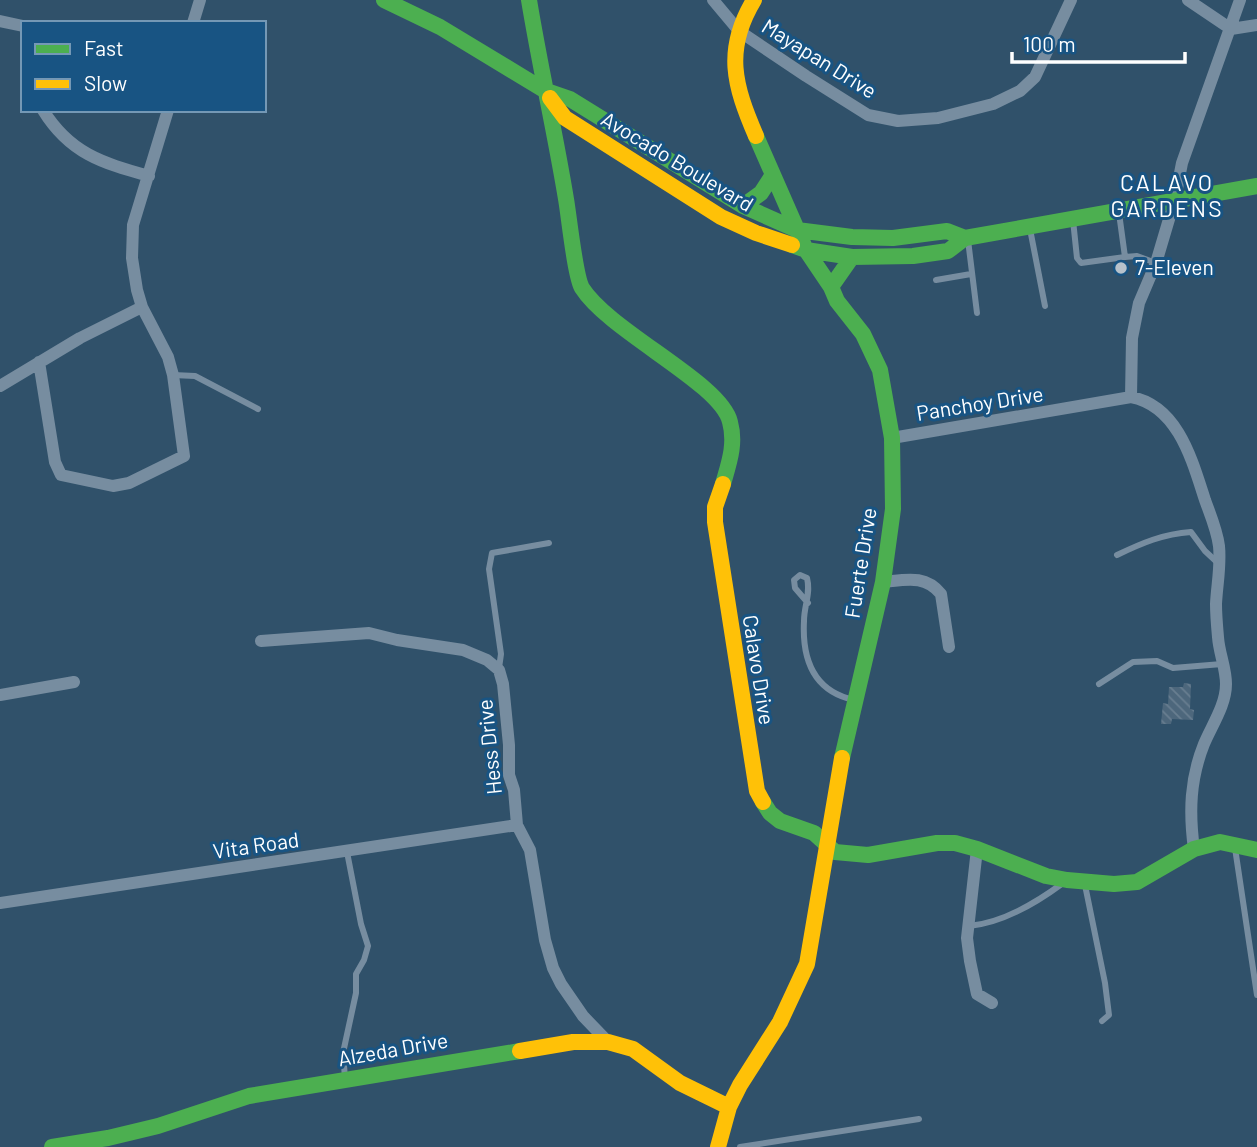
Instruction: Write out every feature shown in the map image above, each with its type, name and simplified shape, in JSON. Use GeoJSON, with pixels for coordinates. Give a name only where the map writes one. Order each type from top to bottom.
{"type":"FeatureCollection","features":[{"type":"Feature","properties":{"kind":"street"},"geometry":{"type":"LineString","coordinates":[[194,21],[200,0]]}},
{"type":"Feature","properties":{"kind":"street","name":"Avocado Boulevard"},"geometry":{"type":"LineString","coordinates":[[384,0],[440,27],[544,90],[570,99],[743,206],[797,230],[852,237],[893,238],[947,231],[966,238]]}},
{"type":"Feature","properties":{"kind":"street","name":"Calavo Drive"},"geometry":{"type":"LineString","coordinates":[[529,0],[544,90],[554,126],[580,285],[600,311],[716,398],[730,420],[733,452],[715,507],[715,522],[757,791],[770,813],[780,821],[814,833],[835,852],[868,855],[937,843],[955,843],[1046,876],[1114,884],[1137,882],[1194,849],[1220,842],[1257,850]]}},
{"type":"Feature","properties":{"kind":"street","name":"Mayapan Drive"},"geometry":{"type":"LineString","coordinates":[[713,0],[739,31],[869,115],[898,121],[938,118],[993,104],[1028,86],[1071,0]]}},
{"type":"Feature","properties":{"kind":"street","name":"Fuerte Drive"},"geometry":{"type":"LineString","coordinates":[[718,1147],[729,1107],[780,1022],[802,976],[815,920],[825,843],[841,761],[883,582],[893,509],[892,438],[884,381],[876,359],[863,334],[837,300],[806,250],[740,100],[735,55],[743,18],[754,0]]}},
{"type":"Feature","properties":{"kind":"street"},"geometry":{"type":"LineString","coordinates":[[1188,0],[1231,29],[1257,25]]}},
{"type":"Feature","properties":{"kind":"street"},"geometry":{"type":"LineString","coordinates":[[1194,849],[1189,814],[1192,790],[1203,746],[1220,712],[1226,686],[1219,650],[1216,606],[1219,542],[1191,454],[1161,411],[1146,400],[1131,397],[1133,329],[1139,303],[1156,263],[1175,199],[1182,163],[1240,0]]}},
{"type":"Feature","properties":{"kind":"street"},"geometry":{"type":"LineString","coordinates":[[0,21],[21,26]]}},
{"type":"Feature","properties":{"kind":"street","name":"Avocado Boulevard"},"geometry":{"type":"LineString","coordinates":[[544,90],[565,118],[721,217],[756,233],[806,250],[852,257],[913,256],[948,251],[966,238],[1257,186]]}},
{"type":"Feature","properties":{"kind":"street"},"geometry":{"type":"LineString","coordinates":[[44,112],[59,132],[81,151],[107,164],[149,176]]}},
{"type":"Feature","properties":{"kind":"street"},"geometry":{"type":"LineString","coordinates":[[40,362],[55,462],[61,475],[113,486],[129,483],[184,456],[173,375],[168,357],[142,307],[133,274],[131,242],[133,225],[167,112]]}},
{"type":"Feature","properties":{"kind":"street"},"geometry":{"type":"LineString","coordinates":[[743,206],[761,193],[772,176]]}},
{"type":"Feature","properties":{"kind":"street"},"geometry":{"type":"LineString","coordinates":[[831,287],[852,257]]}},
{"type":"Feature","properties":{"kind":"street"},"geometry":{"type":"LineString","coordinates":[[0,386],[80,338],[142,307]]}},
{"type":"Feature","properties":{"kind":"street","name":"Panchoy Drive"},"geometry":{"type":"LineString","coordinates":[[892,438],[1131,397]]}},
{"type":"Feature","properties":{"kind":"street"},"geometry":{"type":"LineString","coordinates":[[883,582],[922,579],[937,589],[941,594],[949,647]]}},
{"type":"Feature","properties":{"kind":"street","name":"Hess Drive"},"geometry":{"type":"LineString","coordinates":[[261,641],[369,633],[463,650],[487,660],[499,670],[503,684],[509,775],[514,790],[517,825],[530,850],[545,940],[553,968],[583,1016],[608,1042]]}},
{"type":"Feature","properties":{"kind":"street"},"geometry":{"type":"LineString","coordinates":[[0,695],[74,682]]}},
{"type":"Feature","properties":{"kind":"street","name":"Vita Road"},"geometry":{"type":"LineString","coordinates":[[0,903],[517,825]]}},
{"type":"Feature","properties":{"kind":"street"},"geometry":{"type":"LineString","coordinates":[[977,849],[967,938],[977,994],[992,1003]]}},
{"type":"Feature","properties":{"kind":"street","name":"Alzeda Drive"},"geometry":{"type":"LineString","coordinates":[[52,1147],[158,1126],[249,1096],[573,1042],[608,1042],[633,1049],[680,1083],[729,1107]]}},
{"type":"Feature","properties":{"kind":"lane"},"geometry":{"type":"LineString","coordinates":[[1119,210],[1125,257]]}},
{"type":"Feature","properties":{"kind":"lane"},"geometry":{"type":"LineString","coordinates":[[1073,218],[1077,258],[1081,263],[1137,256],[1156,263]]}},
{"type":"Feature","properties":{"kind":"lane"},"geometry":{"type":"LineString","coordinates":[[1030,227],[1045,306]]}},
{"type":"Feature","properties":{"kind":"lane"},"geometry":{"type":"LineString","coordinates":[[966,238],[977,313]]}},
{"type":"Feature","properties":{"kind":"lane"},"geometry":{"type":"LineString","coordinates":[[936,280],[971,274]]}},
{"type":"Feature","properties":{"kind":"lane"},"geometry":{"type":"LineString","coordinates":[[173,375],[195,376],[258,409]]}},
{"type":"Feature","properties":{"kind":"lane"},"geometry":{"type":"LineString","coordinates":[[1117,555],[1168,533],[1191,532],[1220,565]]}},
{"type":"Feature","properties":{"kind":"lane"},"geometry":{"type":"LineString","coordinates":[[499,670],[501,654],[489,569],[492,553],[549,543]]}},
{"type":"Feature","properties":{"kind":"lane"},"geometry":{"type":"LineString","coordinates":[[808,603],[803,618],[805,651],[813,671],[830,691],[838,696],[856,700]]}},
{"type":"Feature","properties":{"kind":"lane"},"geometry":{"type":"LineString","coordinates":[[1099,684],[1133,662],[1157,661],[1173,668],[1222,664]]}},
{"type":"Feature","properties":{"kind":"lane"},"geometry":{"type":"LineString","coordinates":[[1234,844],[1257,995]]}},
{"type":"Feature","properties":{"kind":"lane"},"geometry":{"type":"LineString","coordinates":[[345,1080],[344,1053],[356,993],[356,974],[368,946],[347,852]]}},
{"type":"Feature","properties":{"kind":"lane"},"geometry":{"type":"LineString","coordinates":[[969,926],[989,925],[1044,897],[1067,880]]}},
{"type":"Feature","properties":{"kind":"lane"},"geometry":{"type":"LineString","coordinates":[[1084,881],[1105,982],[1109,1015],[1102,1021]]}},
{"type":"Feature","properties":{"kind":"lane"},"geometry":{"type":"LineString","coordinates":[[740,1147],[919,1119]]}},
{"type":"Feature","properties":{"kind":"building"},"geometry":{"type":"Polygon","coordinates":[[[1184,683],[1191,684],[1190,709],[1194,710],[1193,720],[1172,719],[1171,724],[1161,724],[1163,703],[1168,704],[1169,687],[1183,687],[1184,683]]]}},
{"type":"Feature","properties":{"kind":"traffic: fast"},"geometry":{"type":"LineString","coordinates":[[384,0],[440,27],[544,90],[570,99],[743,206],[797,230],[852,237],[893,238],[947,231],[965,238]]}},
{"type":"Feature","properties":{"kind":"traffic: fast"},"geometry":{"type":"LineString","coordinates":[[529,0],[579,281],[596,305],[687,374],[722,407],[730,422],[732,438],[723,484]]}},
{"type":"Feature","properties":{"kind":"traffic: fast"},"geometry":{"type":"LineString","coordinates":[[756,136],[806,250],[831,287],[837,301],[863,334],[880,370],[892,438],[893,509],[883,582],[842,758]]}},
{"type":"Feature","properties":{"kind":"traffic: fast"},"geometry":{"type":"LineString","coordinates":[[743,206],[761,193],[772,176]]}},
{"type":"Feature","properties":{"kind":"traffic: fast"},"geometry":{"type":"LineString","coordinates":[[792,245],[806,250],[852,257],[913,256],[948,251],[965,238],[1257,186]]}},
{"type":"Feature","properties":{"kind":"traffic: fast"},"geometry":{"type":"LineString","coordinates":[[831,287],[852,257]]}},
{"type":"Feature","properties":{"kind":"traffic: fast"},"geometry":{"type":"LineString","coordinates":[[763,802],[770,813],[780,821],[814,833],[835,852],[868,855],[937,843],[955,843],[1046,876],[1067,880],[1114,884],[1137,882],[1194,849],[1220,842],[1257,850]]}},
{"type":"Feature","properties":{"kind":"traffic: fast"},"geometry":{"type":"LineString","coordinates":[[52,1147],[158,1126],[249,1096],[520,1051]]}},
{"type":"Feature","properties":{"kind":"traffic: slow"},"geometry":{"type":"LineString","coordinates":[[754,0],[739,35],[736,68],[742,100],[756,136]]}},
{"type":"Feature","properties":{"kind":"traffic: slow"},"geometry":{"type":"LineString","coordinates":[[550,98],[565,118],[721,217],[792,245]]}},
{"type":"Feature","properties":{"kind":"traffic: slow"},"geometry":{"type":"LineString","coordinates":[[723,484],[715,507],[715,522],[757,791],[763,802]]}},
{"type":"Feature","properties":{"kind":"traffic: slow"},"geometry":{"type":"LineString","coordinates":[[718,1147],[729,1107],[780,1022],[807,964],[842,758]]}},
{"type":"Feature","properties":{"kind":"traffic: slow"},"geometry":{"type":"LineString","coordinates":[[520,1051],[573,1042],[608,1042],[633,1049],[680,1083],[729,1107]]}},
{"type":"Feature","properties":{"kind":"place","name":"7-Eleven"},"geometry":{"type":"Point","coordinates":[1121,268]}},
{"type":"Feature","properties":{"kind":"district","name":"CALAVO GARDENS"},"geometry":{"type":"Point","coordinates":[1167,196]}}]}
